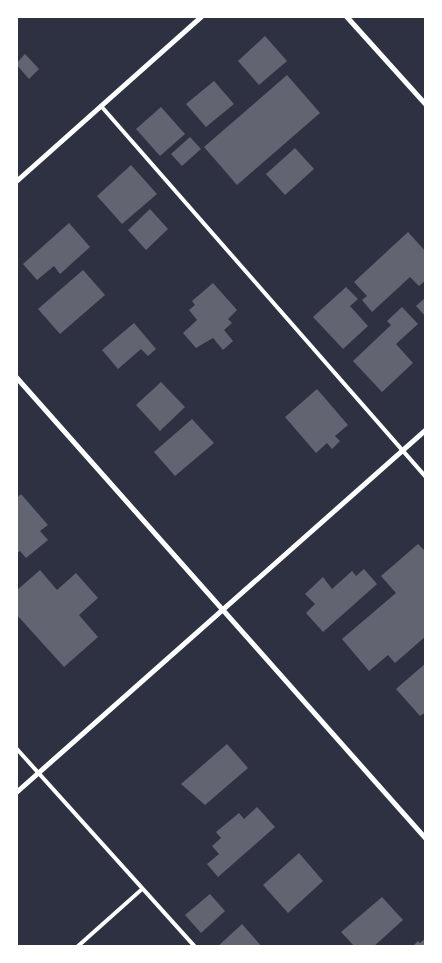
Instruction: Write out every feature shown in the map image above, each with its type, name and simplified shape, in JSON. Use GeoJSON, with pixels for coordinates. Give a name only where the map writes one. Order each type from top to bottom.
{"type":"FeatureCollection","features":[{"type":"Feature","properties":{"kind":"street"},"geometry":{"type":"LineString","coordinates":[[16,181],[201,16]]}},
{"type":"Feature","properties":{"kind":"street"},"geometry":{"type":"LineString","coordinates":[[346,16],[426,106]]}},
{"type":"Feature","properties":{"kind":"street"},"geometry":{"type":"LineString","coordinates":[[16,377],[426,839]]}},
{"type":"Feature","properties":{"kind":"street"},"geometry":{"type":"LineString","coordinates":[[16,792],[223,611],[426,429]]}},
{"type":"Feature","properties":{"kind":"lane"},"geometry":{"type":"LineString","coordinates":[[101,106],[426,477]]}},
{"type":"Feature","properties":{"kind":"lane"},"geometry":{"type":"LineString","coordinates":[[16,748],[195,947]]}},
{"type":"Feature","properties":{"kind":"lane"},"geometry":{"type":"LineString","coordinates":[[77,947],[142,889]]}},
{"type":"Feature","properties":{"kind":"building"},"geometry":{"type":"Polygon","coordinates":[[[265,36],[287,61],[259,85],[238,61],[265,36]]]}},
{"type":"Feature","properties":{"kind":"building"},"geometry":{"type":"Polygon","coordinates":[[[25,54],[39,69],[29,79],[16,64],[25,54]]]}},
{"type":"Feature","properties":{"kind":"building"},"geometry":{"type":"Polygon","coordinates":[[[287,75],[320,113],[237,185],[204,147],[287,75]]]}},
{"type":"Feature","properties":{"kind":"building"},"geometry":{"type":"Polygon","coordinates":[[[214,81],[234,104],[206,127],[186,104],[214,81]]]}},
{"type":"Feature","properties":{"kind":"building"},"geometry":{"type":"Polygon","coordinates":[[[161,107],[185,134],[160,156],[136,129],[161,107]]]}},
{"type":"Feature","properties":{"kind":"building"},"geometry":{"type":"Polygon","coordinates":[[[190,137],[201,149],[182,166],[171,154],[190,137]]]}},
{"type":"Feature","properties":{"kind":"building"},"geometry":{"type":"Polygon","coordinates":[[[295,148],[314,169],[285,195],[266,174],[295,148]]]}},
{"type":"Feature","properties":{"kind":"building"},"geometry":{"type":"Polygon","coordinates":[[[131,165],[157,194],[122,224],[97,196],[131,165]]]}},
{"type":"Feature","properties":{"kind":"building"},"geometry":{"type":"Polygon","coordinates":[[[150,209],[168,229],[146,250],[128,230],[150,209]]]}},
{"type":"Feature","properties":{"kind":"building"},"geometry":{"type":"Polygon","coordinates":[[[69,223],[90,247],[60,274],[54,266],[37,280],[23,264],[69,223]]]}},
{"type":"Feature","properties":{"kind":"building"},"geometry":{"type":"Polygon","coordinates":[[[408,232],[426,252],[426,280],[419,286],[410,277],[372,312],[362,300],[367,296],[354,282],[408,232]]]}},
{"type":"Feature","properties":{"kind":"building"},"geometry":{"type":"Polygon","coordinates":[[[83,270],[105,295],[60,334],[38,309],[83,270]]]}},
{"type":"Feature","properties":{"kind":"building"},"geometry":{"type":"Polygon","coordinates":[[[213,283],[237,310],[228,319],[232,323],[224,330],[233,341],[223,350],[213,338],[196,348],[183,333],[197,320],[189,310],[195,305],[192,301],[213,283]]]}},
{"type":"Feature","properties":{"kind":"building"},"geometry":{"type":"Polygon","coordinates":[[[346,287],[358,299],[350,306],[368,326],[343,349],[313,317],[346,287]]]}},
{"type":"Feature","properties":{"kind":"building"},"geometry":{"type":"Polygon","coordinates":[[[426,297],[426,317],[416,306],[426,297]]]}},
{"type":"Feature","properties":{"kind":"building"},"geometry":{"type":"Polygon","coordinates":[[[402,307],[418,324],[396,344],[413,363],[382,392],[353,361],[391,325],[387,321],[402,307]]]}},
{"type":"Feature","properties":{"kind":"building"},"geometry":{"type":"Polygon","coordinates":[[[134,323],[156,349],[148,356],[141,349],[118,369],[102,350],[134,323]]]}},
{"type":"Feature","properties":{"kind":"building"},"geometry":{"type":"Polygon","coordinates":[[[161,382],[185,407],[160,431],[136,405],[161,382]]]}},
{"type":"Feature","properties":{"kind":"building"},"geometry":{"type":"Polygon","coordinates":[[[317,389],[348,425],[335,436],[340,441],[332,449],[327,443],[316,453],[285,417],[317,389]]]}},
{"type":"Feature","properties":{"kind":"building"},"geometry":{"type":"Polygon","coordinates":[[[192,419],[214,443],[175,476],[154,452],[192,419]]]}},
{"type":"Feature","properties":{"kind":"building"},"geometry":{"type":"Polygon","coordinates":[[[21,494],[48,525],[40,531],[48,540],[26,558],[20,551],[16,554],[16,499],[21,494]]]}},
{"type":"Feature","properties":{"kind":"building"},"geometry":{"type":"Polygon","coordinates":[[[418,544],[426,552],[426,636],[395,663],[388,655],[369,671],[342,639],[396,593],[381,576],[418,544]]]}},
{"type":"Feature","properties":{"kind":"building"},"geometry":{"type":"Polygon","coordinates":[[[364,569],[377,584],[323,632],[306,613],[315,604],[305,594],[323,577],[332,589],[352,571],[356,576],[364,569]]]}},
{"type":"Feature","properties":{"kind":"building"},"geometry":{"type":"Polygon","coordinates":[[[40,570],[57,590],[76,573],[98,598],[79,615],[98,637],[64,667],[16,614],[16,591],[40,570]]]}},
{"type":"Feature","properties":{"kind":"building"},"geometry":{"type":"Polygon","coordinates":[[[426,663],[426,712],[420,716],[396,689],[426,663]]]}},
{"type":"Feature","properties":{"kind":"building"},"geometry":{"type":"Polygon","coordinates":[[[227,744],[248,768],[205,805],[181,784],[227,744]]]}},
{"type":"Feature","properties":{"kind":"building"},"geometry":{"type":"Polygon","coordinates":[[[257,807],[275,827],[218,877],[207,864],[219,854],[212,846],[221,838],[216,832],[239,813],[244,819],[257,807]]]}},
{"type":"Feature","properties":{"kind":"building"},"geometry":{"type":"Polygon","coordinates":[[[299,853],[323,881],[288,913],[263,885],[299,853]]]}},
{"type":"Feature","properties":{"kind":"building"},"geometry":{"type":"Polygon","coordinates":[[[210,894],[225,911],[201,933],[185,915],[210,894]]]}},
{"type":"Feature","properties":{"kind":"building"},"geometry":{"type":"Polygon","coordinates":[[[382,897],[403,920],[373,947],[355,947],[341,932],[382,897]]]}},
{"type":"Feature","properties":{"kind":"building"},"geometry":{"type":"Polygon","coordinates":[[[242,924],[262,947],[217,947],[242,924]]]}},
{"type":"Feature","properties":{"kind":"building"},"geometry":{"type":"Polygon","coordinates":[[[426,938],[426,947],[412,947],[418,941],[420,943],[426,938]]]}}]}
